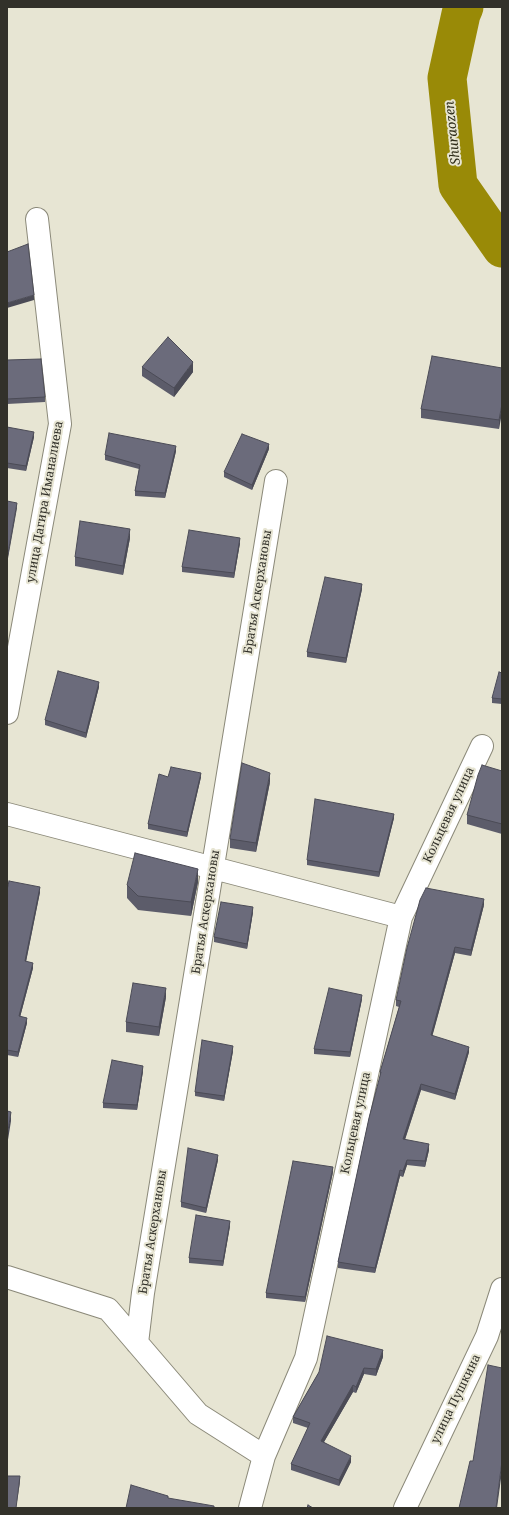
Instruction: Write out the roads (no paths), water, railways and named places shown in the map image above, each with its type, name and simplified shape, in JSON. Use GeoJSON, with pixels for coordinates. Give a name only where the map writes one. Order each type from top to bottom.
{"type":"FeatureCollection","features":[{"type":"Feature","properties":{"kind":"street","name":"улица Дагира Иманалиева"},"geometry":{"type":"LineString","coordinates":[[7,713],[60,424],[37,219]]}},
{"type":"Feature","properties":{"kind":"street","name":"Братья Аскерхановы"},"geometry":{"type":"LineString","coordinates":[[137,1344],[143,1293],[214,867],[276,481]]}},
{"type":"Feature","properties":{"kind":"street","name":"Кольцевая улица"},"geometry":{"type":"LineString","coordinates":[[250,1508],[264,1456],[306,1358],[401,917],[482,746]]}},
{"type":"Feature","properties":{"kind":"street"},"geometry":{"type":"LineString","coordinates":[[7,814],[401,917]]}},
{"type":"Feature","properties":{"kind":"street"},"geometry":{"type":"LineString","coordinates":[[7,1276],[108,1310],[198,1414],[264,1456]]}},
{"type":"Feature","properties":{"kind":"street","name":"улица Пушкина"},"geometry":{"type":"LineString","coordinates":[[405,1508],[487,1336],[502,1289]]}},
{"type":"Feature","properties":{"kind":"waterway","name":"Shuraozen"},"geometry":{"type":"LineString","coordinates":[[464,7],[461,14],[447,78],[458,185],[502,248]]}}]}
